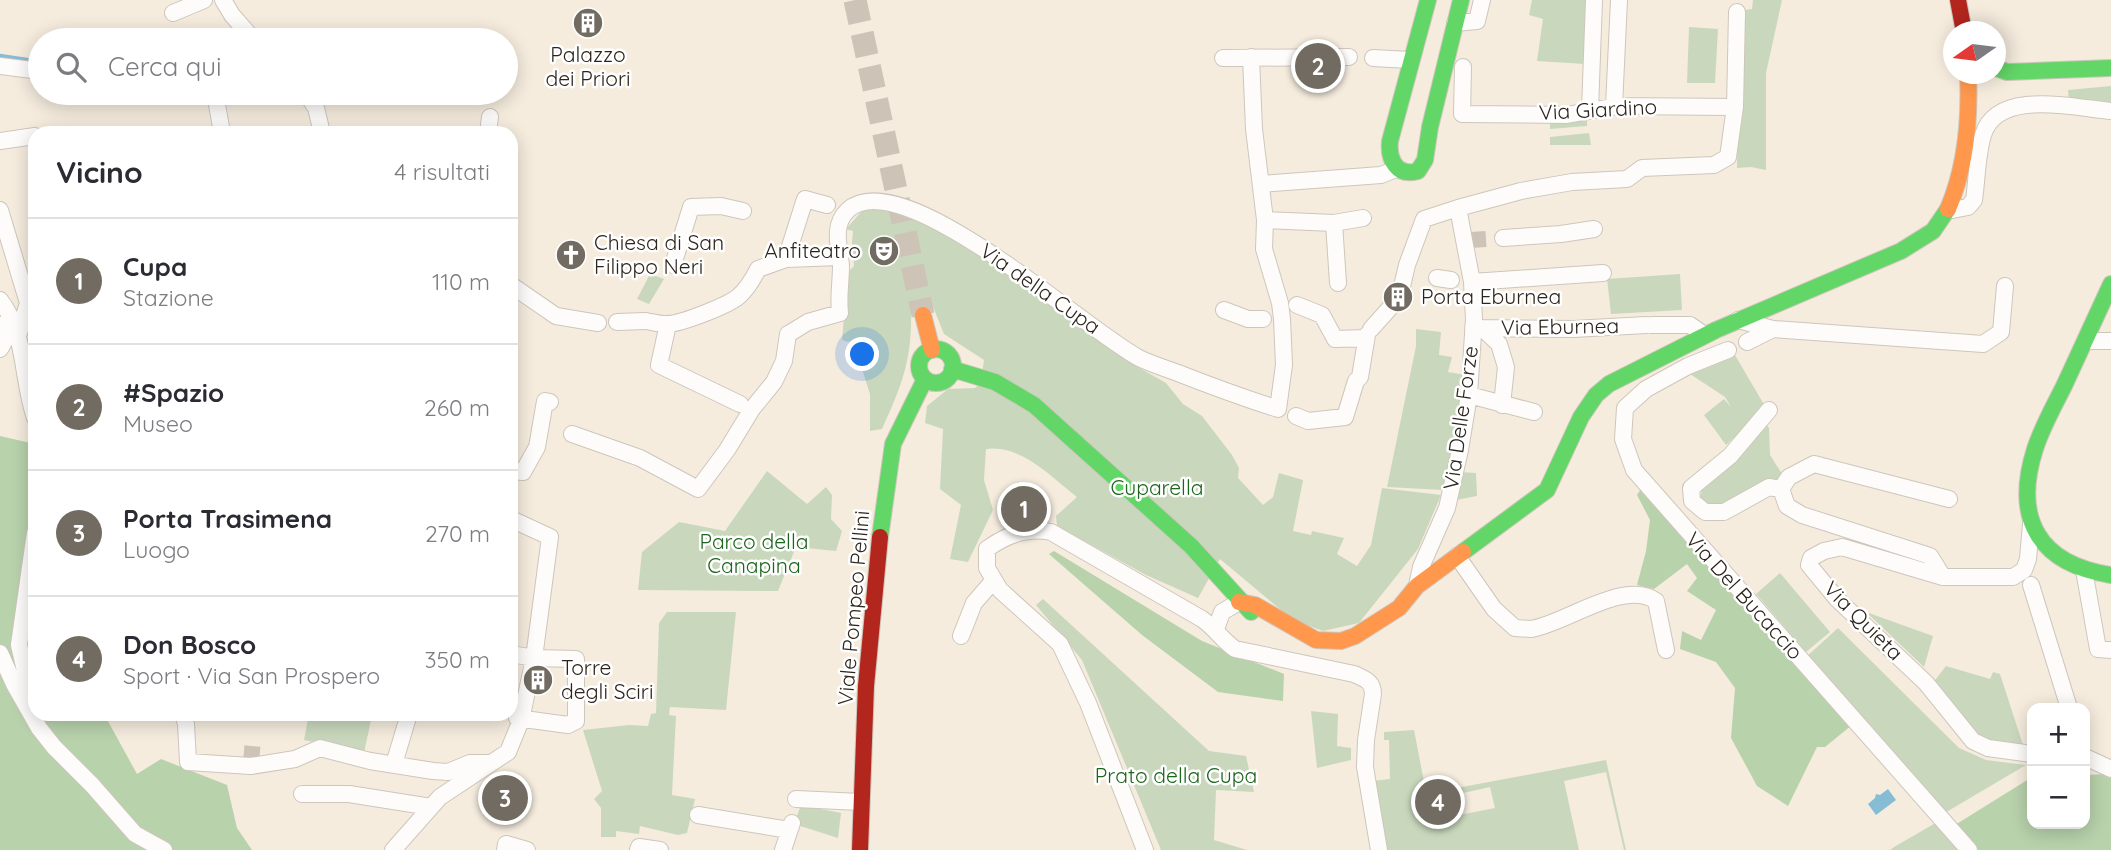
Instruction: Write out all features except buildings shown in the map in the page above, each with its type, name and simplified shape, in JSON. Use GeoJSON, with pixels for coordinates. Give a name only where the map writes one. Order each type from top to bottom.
{"type":"FeatureCollection","features":[{"type":"Feature","properties":{"kind":"street"},"geometry":{"type":"LineString","coordinates":[[173,13],[204,0]]}},
{"type":"Feature","properties":{"kind":"street"},"geometry":{"type":"LineString","coordinates":[[223,0],[243,28]]}},
{"type":"Feature","properties":{"kind":"street"},"geometry":{"type":"LineString","coordinates":[[1428,0],[1410,60],[1389,148],[1390,159],[1396,169],[1408,174],[1422,167],[1425,160],[1430,127],[1461,0]]}},
{"type":"Feature","properties":{"kind":"street"},"geometry":{"type":"LineString","coordinates":[[1455,23],[1475,28],[1482,0]]}},
{"type":"Feature","properties":{"kind":"street"},"geometry":{"type":"LineString","coordinates":[[1590,110],[1594,0]]}},
{"type":"Feature","properties":{"kind":"street"},"geometry":{"type":"LineString","coordinates":[[1614,106],[1619,0]]}},
{"type":"Feature","properties":{"kind":"street"},"geometry":{"type":"LineString","coordinates":[[1958,0],[1962,21]]}},
{"type":"Feature","properties":{"kind":"street"},"geometry":{"type":"LineString","coordinates":[[1296,416],[1308,421],[1345,417],[1360,376],[1368,334],[1399,297],[1407,265],[1424,219],[1521,191],[1572,182],[1627,179],[1642,169],[1714,165],[1728,158],[1735,107],[1737,6]]}},
{"type":"Feature","properties":{"kind":"street"},"geometry":{"type":"LineString","coordinates":[[1251,57],[1254,129],[1265,220],[1264,249],[1288,309],[1322,315],[1335,340],[1368,334]]}},
{"type":"Feature","properties":{"kind":"street"},"geometry":{"type":"LineString","coordinates":[[1223,58],[1349,57]]}},
{"type":"Feature","properties":{"kind":"street"},"geometry":{"type":"LineString","coordinates":[[1373,58],[1410,60]]}},
{"type":"Feature","properties":{"kind":"street"},"geometry":{"type":"LineString","coordinates":[[0,66],[28,70]]}},
{"type":"Feature","properties":{"kind":"street","name":"Via Giardino"},"geometry":{"type":"LineString","coordinates":[[1463,66],[1462,114],[1567,115],[1614,106],[1735,107]]}},
{"type":"Feature","properties":{"kind":"street"},"geometry":{"type":"LineString","coordinates":[[2006,70],[2111,68]]}},
{"type":"Feature","properties":{"kind":"street"},"geometry":{"type":"LineString","coordinates":[[952,369],[969,371],[1010,388],[1034,405],[1191,546],[1256,617],[1297,645],[1329,653],[1360,645],[1389,625],[1417,586],[1547,490],[1559,473],[1587,407],[1598,393],[1616,379],[1703,334],[1900,251],[1937,227],[1947,211],[1957,182],[1969,103],[1968,84]]}},
{"type":"Feature","properties":{"kind":"street"},"geometry":{"type":"LineString","coordinates":[[1969,103],[1987,84]]}},
{"type":"Feature","properties":{"kind":"street"},"geometry":{"type":"LineString","coordinates":[[1947,211],[1968,207],[1974,200],[1983,134],[1994,117],[2012,107],[2027,103],[2111,111]]}},
{"type":"Feature","properties":{"kind":"street"},"geometry":{"type":"LineString","coordinates":[[216,105],[220,126]]}},
{"type":"Feature","properties":{"kind":"street"},"geometry":{"type":"LineString","coordinates":[[314,105],[320,126]]}},
{"type":"Feature","properties":{"kind":"street"},"geometry":{"type":"LineString","coordinates":[[0,141],[28,137]]}},
{"type":"Feature","properties":{"kind":"street"},"geometry":{"type":"LineString","coordinates":[[1261,184],[1381,175],[1396,169]]}},
{"type":"Feature","properties":{"kind":"street"},"geometry":{"type":"LineString","coordinates":[[572,434],[640,458],[698,489],[727,450],[747,407],[774,382],[784,361],[789,333],[808,323],[840,313],[836,240],[838,208],[805,199],[786,259]]}},
{"type":"Feature","properties":{"kind":"street","name":"Via della Cupa"},"geometry":{"type":"LineString","coordinates":[[838,208],[887,201],[953,228],[1139,358],[1278,409],[1288,309]]}},
{"type":"Feature","properties":{"kind":"street"},"geometry":{"type":"LineString","coordinates":[[673,265],[691,207],[721,206],[743,211]]}},
{"type":"Feature","properties":{"kind":"street","name":"Via Delle Forze"},"geometry":{"type":"LineString","coordinates":[[1417,586],[1421,567],[1447,508],[1460,450],[1478,328],[1460,280],[1484,239],[1458,208]]}},
{"type":"Feature","properties":{"kind":"street"},"geometry":{"type":"LineString","coordinates":[[0,210],[27,265],[28,303],[19,333]]}},
{"type":"Feature","properties":{"kind":"street"},"geometry":{"type":"LineString","coordinates":[[1265,220],[1334,223],[1363,218]]}},
{"type":"Feature","properties":{"kind":"street"},"geometry":{"type":"LineString","coordinates":[[1334,223],[1338,283]]}},
{"type":"Feature","properties":{"kind":"street"},"geometry":{"type":"LineString","coordinates":[[1484,239],[1594,229]]}},
{"type":"Feature","properties":{"kind":"street"},"geometry":{"type":"LineString","coordinates":[[617,322],[649,321],[668,324],[696,317],[737,298],[758,269],[786,259],[839,257]]}},
{"type":"Feature","properties":{"kind":"street"},"geometry":{"type":"LineString","coordinates":[[1460,280],[1603,273]]}},
{"type":"Feature","properties":{"kind":"street"},"geometry":{"type":"LineString","coordinates":[[2111,284],[2036,446],[2026,500],[2031,524],[2039,539],[2051,552],[2084,570],[2111,575]]}},
{"type":"Feature","properties":{"kind":"street"},"geometry":{"type":"LineString","coordinates":[[1738,320],[1773,329],[1983,344],[2001,332],[2005,286]]}},
{"type":"Feature","properties":{"kind":"street"},"geometry":{"type":"LineString","coordinates":[[518,290],[556,316],[596,322]]}},
{"type":"Feature","properties":{"kind":"street"},"geometry":{"type":"LineString","coordinates":[[0,300],[12,315],[19,333],[28,399]]}},
{"type":"Feature","properties":{"kind":"street"},"geometry":{"type":"LineString","coordinates":[[1224,310],[1248,319],[1262,319]]}},
{"type":"Feature","properties":{"kind":"street"},"geometry":{"type":"LineString","coordinates":[[923,315],[932,350]]}},
{"type":"Feature","properties":{"kind":"street"},"geometry":{"type":"LineString","coordinates":[[668,324],[659,365],[747,407]]}},
{"type":"Feature","properties":{"kind":"street"},"geometry":{"type":"LineString","coordinates":[[0,325],[4,342],[0,349]]}},
{"type":"Feature","properties":{"kind":"street","name":"Via Eburnea"},"geometry":{"type":"LineString","coordinates":[[1478,328],[1586,329],[1690,325],[1703,334]]}},
{"type":"Feature","properties":{"kind":"street"},"geometry":{"type":"LineString","coordinates":[[1478,328],[1499,344],[1506,367],[1502,405]]}},
{"type":"Feature","properties":{"kind":"street"},"geometry":{"type":"LineString","coordinates":[[1747,342],[1773,329]]}},
{"type":"Feature","properties":{"kind":"street"},"geometry":{"type":"LineString","coordinates":[[2085,341],[2111,341]]}},
{"type":"Feature","properties":{"kind":"street"},"geometry":{"type":"LineString","coordinates":[[932,350],[942,351],[950,358],[952,369],[947,378],[939,382],[925,379],[919,370],[920,360],[932,350]]}},
{"type":"Feature","properties":{"kind":"street","name":"Via Del Bucaccio"},"geometry":{"type":"LineString","coordinates":[[1723,352],[1688,366],[1646,388],[1625,408],[1623,439],[1634,470],[1969,850]]}},
{"type":"Feature","properties":{"kind":"street","name":"Viale Pompeo Pellini"},"geometry":{"type":"LineString","coordinates":[[860,850],[866,686],[878,554],[893,444],[915,394],[925,379]]}},
{"type":"Feature","properties":{"kind":"street"},"geometry":{"type":"LineString","coordinates":[[1469,395],[1534,412]]}},
{"type":"Feature","properties":{"kind":"street"},"geometry":{"type":"LineString","coordinates":[[518,472],[523,472],[537,447],[545,401],[550,402]]}},
{"type":"Feature","properties":{"kind":"street"},"geometry":{"type":"LineString","coordinates":[[1769,410],[1730,456],[1691,488],[1692,501],[1705,512],[1724,512],[1769,488],[1780,489]]}},
{"type":"Feature","properties":{"kind":"street"},"geometry":{"type":"LineString","coordinates":[[1780,489],[1789,477],[1814,464],[1949,499]]}},
{"type":"Feature","properties":{"kind":"street"},"geometry":{"type":"LineString","coordinates":[[1780,489],[1787,506],[1802,515],[1930,556],[1943,577]]}},
{"type":"Feature","properties":{"kind":"street"},"geometry":{"type":"LineString","coordinates":[[393,850],[440,797],[508,752],[534,658],[550,537],[518,522]]}},
{"type":"Feature","properties":{"kind":"street","name":"Via Quieta"},"geometry":{"type":"LineString","coordinates":[[2027,753],[1989,748],[1973,741],[1926,683],[1837,599],[1809,565],[1811,558],[1824,551],[1842,547],[1943,577],[2014,576],[2024,570],[2028,559],[2031,524]]}},
{"type":"Feature","properties":{"kind":"street"},"geometry":{"type":"LineString","coordinates":[[1145,850],[1088,703],[1060,644],[1000,590],[987,568],[987,549],[999,540],[1038,529],[1068,540],[1216,629],[1224,642],[1235,649],[1354,674],[1369,681],[1373,694],[1365,767],[1379,850]]}},
{"type":"Feature","properties":{"kind":"street"},"geometry":{"type":"LineString","coordinates":[[1457,556],[1494,609],[1515,628],[1532,629],[1612,599],[1638,593],[1648,595],[1656,601],[1666,650]]}},
{"type":"Feature","properties":{"kind":"street"},"geometry":{"type":"LineString","coordinates":[[2084,570],[2098,649],[2111,650]]}},
{"type":"Feature","properties":{"kind":"street"},"geometry":{"type":"LineString","coordinates":[[961,636],[974,603],[994,580]]}},
{"type":"Feature","properties":{"kind":"street"},"geometry":{"type":"LineString","coordinates":[[28,582],[19,645],[28,684]]}},
{"type":"Feature","properties":{"kind":"street"},"geometry":{"type":"LineString","coordinates":[[2031,585],[2067,703]]}},
{"type":"Feature","properties":{"kind":"street"},"geometry":{"type":"LineString","coordinates":[[1216,629],[1222,612],[1239,601]]}},
{"type":"Feature","properties":{"kind":"street"},"geometry":{"type":"LineString","coordinates":[[0,653],[14,684],[28,706]]}},
{"type":"Feature","properties":{"kind":"street"},"geometry":{"type":"LineString","coordinates":[[518,655],[576,659],[576,721],[568,725],[519,719]]}},
{"type":"Feature","properties":{"kind":"street"},"geometry":{"type":"LineString","coordinates":[[38,721],[54,747],[135,834],[164,850]]}},
{"type":"Feature","properties":{"kind":"street"},"geometry":{"type":"LineString","coordinates":[[185,721],[188,762],[251,764],[295,759],[320,748],[448,772],[470,763],[490,763]]}},
{"type":"Feature","properties":{"kind":"street"},"geometry":{"type":"LineString","coordinates":[[394,764],[407,721]]}},
{"type":"Feature","properties":{"kind":"street"},"geometry":{"type":"LineString","coordinates":[[2090,758],[2111,769]]}},
{"type":"Feature","properties":{"kind":"street"},"geometry":{"type":"LineString","coordinates":[[302,794],[349,794],[431,807]]}},
{"type":"Feature","properties":{"kind":"street"},"geometry":{"type":"LineString","coordinates":[[796,799],[862,802]]}},
{"type":"Feature","properties":{"kind":"street"},"geometry":{"type":"LineString","coordinates":[[698,815],[791,826],[783,850]]}},
{"type":"Feature","properties":{"kind":"street"},"geometry":{"type":"LineString","coordinates":[[506,847],[527,850]]}},
{"type":"Feature","properties":{"kind":"street"},"geometry":{"type":"LineString","coordinates":[[638,850],[639,847],[660,850]]}},
{"type":"Feature","properties":{"kind":"green space"},"geometry":{"type":"Polygon","coordinates":[[[1532,0],[1591,0],[1585,64],[1537,61],[1543,19],[1529,15],[1532,0]]]}},
{"type":"Feature","properties":{"kind":"green space"},"geometry":{"type":"Polygon","coordinates":[[[1753,0],[1782,0],[1766,73],[1766,170],[1737,168],[1740,11],[1752,9],[1753,0]]]}},
{"type":"Feature","properties":{"kind":"green space"},"geometry":{"type":"Polygon","coordinates":[[[1689,27],[1718,29],[1715,83],[1687,83],[1689,27]]]}},
{"type":"Feature","properties":{"kind":"green space"},"geometry":{"type":"Polygon","coordinates":[[[2111,86],[2111,105],[2069,102],[2068,90],[2111,86]]]}},
{"type":"Feature","properties":{"kind":"green space"},"geometry":{"type":"Polygon","coordinates":[[[1587,117],[1587,126],[1550,129],[1550,121],[1587,117]]]}},
{"type":"Feature","properties":{"kind":"green space"},"geometry":{"type":"Polygon","coordinates":[[[1589,133],[1591,145],[1550,145],[1550,137],[1589,133]]]}},
{"type":"Feature","properties":{"kind":"green space","name":"Cuparella"},"geometry":{"type":"Polygon","coordinates":[[[871,207],[911,214],[953,234],[1136,366],[1166,383],[1183,404],[1202,416],[1232,455],[1239,468],[1238,478],[1263,505],[1273,497],[1279,473],[1303,480],[1293,531],[1311,535],[1312,531],[1344,538],[1337,554],[1357,566],[1371,545],[1382,488],[1441,495],[1418,549],[1359,623],[1323,631],[1293,620],[1220,559],[1198,598],[1146,575],[1057,526],[1056,516],[1077,497],[1046,472],[1011,452],[986,449],[984,480],[993,510],[968,562],[950,559],[961,505],[940,489],[943,429],[925,423],[927,406],[948,389],[975,388],[981,383],[984,360],[944,334],[933,307],[911,314],[910,346],[900,387],[882,429],[870,431],[870,394],[860,363],[864,362],[858,340],[842,340],[848,272],[854,266],[853,231],[846,229],[861,212],[871,207]]]}},
{"type":"Feature","properties":{"kind":"green space"},"geometry":{"type":"Polygon","coordinates":[[[650,274],[664,279],[649,304],[637,299],[650,274]]]}},
{"type":"Feature","properties":{"kind":"green space"},"geometry":{"type":"Polygon","coordinates":[[[1680,274],[1682,310],[1611,314],[1607,279],[1680,274]]]}},
{"type":"Feature","properties":{"kind":"green space"},"geometry":{"type":"Polygon","coordinates":[[[1416,329],[1441,332],[1439,355],[1452,357],[1448,372],[1466,375],[1447,483],[1443,490],[1387,487],[1416,346],[1416,329]]]}},
{"type":"Feature","properties":{"kind":"green space"},"geometry":{"type":"Polygon","coordinates":[[[1732,350],[1766,408],[1726,445],[1704,415],[1724,399],[1731,407],[1725,397],[1687,372],[1732,350]]]}},
{"type":"Feature","properties":{"kind":"green space"},"geometry":{"type":"Polygon","coordinates":[[[1764,422],[1769,428],[1770,455],[1784,477],[1770,489],[1749,499],[1708,509],[1700,501],[1702,486],[1764,422]]]}},
{"type":"Feature","properties":{"kind":"green space"},"geometry":{"type":"Polygon","coordinates":[[[0,436],[28,442],[28,721],[108,721],[137,774],[161,759],[227,785],[237,828],[252,850],[0,850],[0,436]]]}},
{"type":"Feature","properties":{"kind":"green space","name":"Parco della Canapina"},"geometry":{"type":"Polygon","coordinates":[[[767,471],[807,504],[826,487],[832,495],[831,519],[842,531],[836,551],[796,547],[778,591],[638,590],[642,552],[679,522],[725,531],[767,471]]]}},
{"type":"Feature","properties":{"kind":"green space"},"geometry":{"type":"Polygon","coordinates":[[[1459,472],[1476,473],[1477,496],[1456,500],[1459,472]]]}},
{"type":"Feature","properties":{"kind":"green space"},"geometry":{"type":"Polygon","coordinates":[[[1642,487],[1852,725],[1825,747],[1817,747],[1788,806],[1757,786],[1731,738],[1735,688],[1716,662],[1680,649],[1682,631],[1701,640],[1716,610],[1687,591],[1697,578],[1687,564],[1654,589],[1637,585],[1646,551],[1650,520],[1637,495],[1642,487]]]}},
{"type":"Feature","properties":{"kind":"green space"},"geometry":{"type":"Polygon","coordinates":[[[1054,551],[1202,641],[1284,674],[1283,701],[1218,692],[1142,635],[1049,554],[1054,551]]]}},
{"type":"Feature","properties":{"kind":"green space"},"geometry":{"type":"Polygon","coordinates":[[[1780,573],[1830,632],[1806,652],[1756,594],[1780,573]]]}},
{"type":"Feature","properties":{"kind":"green space","name":"Prato della Cupa"},"geometry":{"type":"Polygon","coordinates":[[[1043,599],[1209,751],[1246,756],[1254,792],[1216,790],[1214,840],[1247,850],[1161,850],[1082,660],[1036,605],[1043,599]]]}},
{"type":"Feature","properties":{"kind":"green space"},"geometry":{"type":"Polygon","coordinates":[[[667,612],[736,612],[726,710],[670,707],[669,715],[676,716],[672,795],[695,799],[687,833],[678,835],[640,826],[639,834],[616,831],[616,837],[601,837],[601,808],[594,799],[602,791],[583,730],[629,725],[648,726],[651,714],[656,713],[659,623],[667,612]]]}},
{"type":"Feature","properties":{"kind":"green space"},"geometry":{"type":"Polygon","coordinates":[[[1866,612],[1933,636],[1924,667],[1866,612]]]}},
{"type":"Feature","properties":{"kind":"green space"},"geometry":{"type":"Polygon","coordinates":[[[1838,628],[1959,748],[1986,760],[2026,765],[1943,814],[1805,658],[1838,628]]]}},
{"type":"Feature","properties":{"kind":"green space"},"geometry":{"type":"Polygon","coordinates":[[[1946,666],[1990,679],[1993,672],[2000,674],[2025,751],[1988,748],[1929,688],[1946,666]]]}},
{"type":"Feature","properties":{"kind":"green space"},"geometry":{"type":"Polygon","coordinates":[[[1311,711],[1338,714],[1337,746],[1351,748],[1351,760],[1317,768],[1311,711]]]}},
{"type":"Feature","properties":{"kind":"green space"},"geometry":{"type":"Polygon","coordinates":[[[308,721],[371,721],[364,753],[304,740],[308,721]]]}},
{"type":"Feature","properties":{"kind":"green space"},"geometry":{"type":"Polygon","coordinates":[[[1414,730],[1425,787],[1445,782],[1446,790],[1606,760],[1626,850],[1606,772],[1564,781],[1579,850],[1383,850],[1372,781],[1390,779],[1389,740],[1384,740],[1384,732],[1414,730]],[[1490,787],[1450,796],[1454,816],[1495,808],[1490,787]]]}},
{"type":"Feature","properties":{"kind":"green space"},"geometry":{"type":"Polygon","coordinates":[[[2090,775],[2111,776],[2111,850],[1977,850],[1955,825],[2027,780],[2027,829],[2090,829],[2090,775]]]}},
{"type":"Feature","properties":{"kind":"green space"},"geometry":{"type":"Polygon","coordinates":[[[801,805],[841,813],[838,838],[794,824],[801,805]]]}},
{"type":"Feature","properties":{"kind":"green space"},"geometry":{"type":"Polygon","coordinates":[[[1939,821],[1965,850],[1890,850],[1894,847],[1939,821]]]}},
{"type":"Feature","properties":{"kind":"water"},"geometry":{"type":"Polygon","coordinates":[[[1888,789],[1896,800],[1876,815],[1868,804],[1876,794],[1880,795],[1888,789]]]}},
{"type":"Feature","properties":{"kind":"waterway"},"geometry":{"type":"LineString","coordinates":[[0,56],[28,60]]}},
{"type":"Feature","properties":{"kind":"tunnel"},"geometry":{"type":"LineString","coordinates":[[855,0],[923,315]]}},
{"type":"Feature","properties":{"kind":"tunnel"},"geometry":{"type":"LineString","coordinates":[[1470,240],[1486,239]]}},
{"type":"Feature","properties":{"kind":"tunnel"},"geometry":{"type":"LineString","coordinates":[[251,762],[253,740]]}},
{"type":"Feature","properties":{"kind":"traffic: fast"},"geometry":{"type":"LineString","coordinates":[[1428,0],[1390,141],[1392,160],[1404,172],[1418,171],[1425,160],[1430,127],[1461,0]]}},
{"type":"Feature","properties":{"kind":"traffic: fast"},"geometry":{"type":"LineString","coordinates":[[2006,72],[2111,68]]}},
{"type":"Feature","properties":{"kind":"traffic: fast"},"geometry":{"type":"LineString","coordinates":[[1463,552],[1547,490],[1581,417],[1596,395],[1609,384],[1716,330],[1901,251],[1933,231],[1948,209]]}},
{"type":"Feature","properties":{"kind":"traffic: fast"},"geometry":{"type":"LineString","coordinates":[[2111,284],[2038,441],[2029,474],[2027,496],[2030,516],[2037,534],[2049,548],[2065,560],[2111,575]]}},
{"type":"Feature","properties":{"kind":"traffic: fast"},"geometry":{"type":"LineString","coordinates":[[936,349],[948,354],[953,366],[948,378],[936,383],[924,378],[919,366],[924,354],[936,349]]}},
{"type":"Feature","properties":{"kind":"traffic: fast"},"geometry":{"type":"LineString","coordinates":[[952,369],[995,382],[1034,405],[1191,546],[1251,612]]}},
{"type":"Feature","properties":{"kind":"traffic: fast"},"geometry":{"type":"LineString","coordinates":[[880,537],[893,444],[925,379]]}},
{"type":"Feature","properties":{"kind":"traffic: slow"},"geometry":{"type":"LineString","coordinates":[[1948,209],[1959,177],[1966,143],[1968,84]]}},
{"type":"Feature","properties":{"kind":"traffic: slow"},"geometry":{"type":"LineString","coordinates":[[923,315],[932,350]]}},
{"type":"Feature","properties":{"kind":"traffic: slow"},"geometry":{"type":"LineString","coordinates":[[1239,602],[1255,605],[1316,640],[1341,641],[1355,636],[1399,608],[1417,586],[1463,552]]}},
{"type":"Feature","properties":{"kind":"traffic: jam"},"geometry":{"type":"LineString","coordinates":[[1958,0],[1962,21]]}},
{"type":"Feature","properties":{"kind":"traffic: jam"},"geometry":{"type":"LineString","coordinates":[[860,850],[866,686],[880,537]]}},
{"type":"Feature","properties":{"kind":"place","name":"Palazzo dei Priori"},"geometry":{"type":"Point","coordinates":[588,23]}},
{"type":"Feature","properties":{"kind":"place","name":"#Spazio"},"geometry":{"type":"Point","coordinates":[1318,66]}},
{"type":"Feature","properties":{"kind":"place","name":"Anfiteatro"},"geometry":{"type":"Point","coordinates":[884,251]}},
{"type":"Feature","properties":{"kind":"place","name":"Chiesa di San Filippo Neri"},"geometry":{"type":"Point","coordinates":[571,255]}},
{"type":"Feature","properties":{"kind":"place","name":"Porta Eburnea"},"geometry":{"type":"Point","coordinates":[1398,297]}},
{"type":"Feature","properties":{"kind":"place","name":"Cupa"},"geometry":{"type":"Point","coordinates":[1024,509]}},
{"type":"Feature","properties":{"kind":"place","name":"Torre degli Sciri"},"geometry":{"type":"Point","coordinates":[538,680]}},
{"type":"Feature","properties":{"kind":"place","name":"Porta Trasimena"},"geometry":{"type":"Point","coordinates":[505,798]}},
{"type":"Feature","properties":{"kind":"place","name":"Don Bosco"},"geometry":{"type":"Point","coordinates":[1438,802]}}]}
